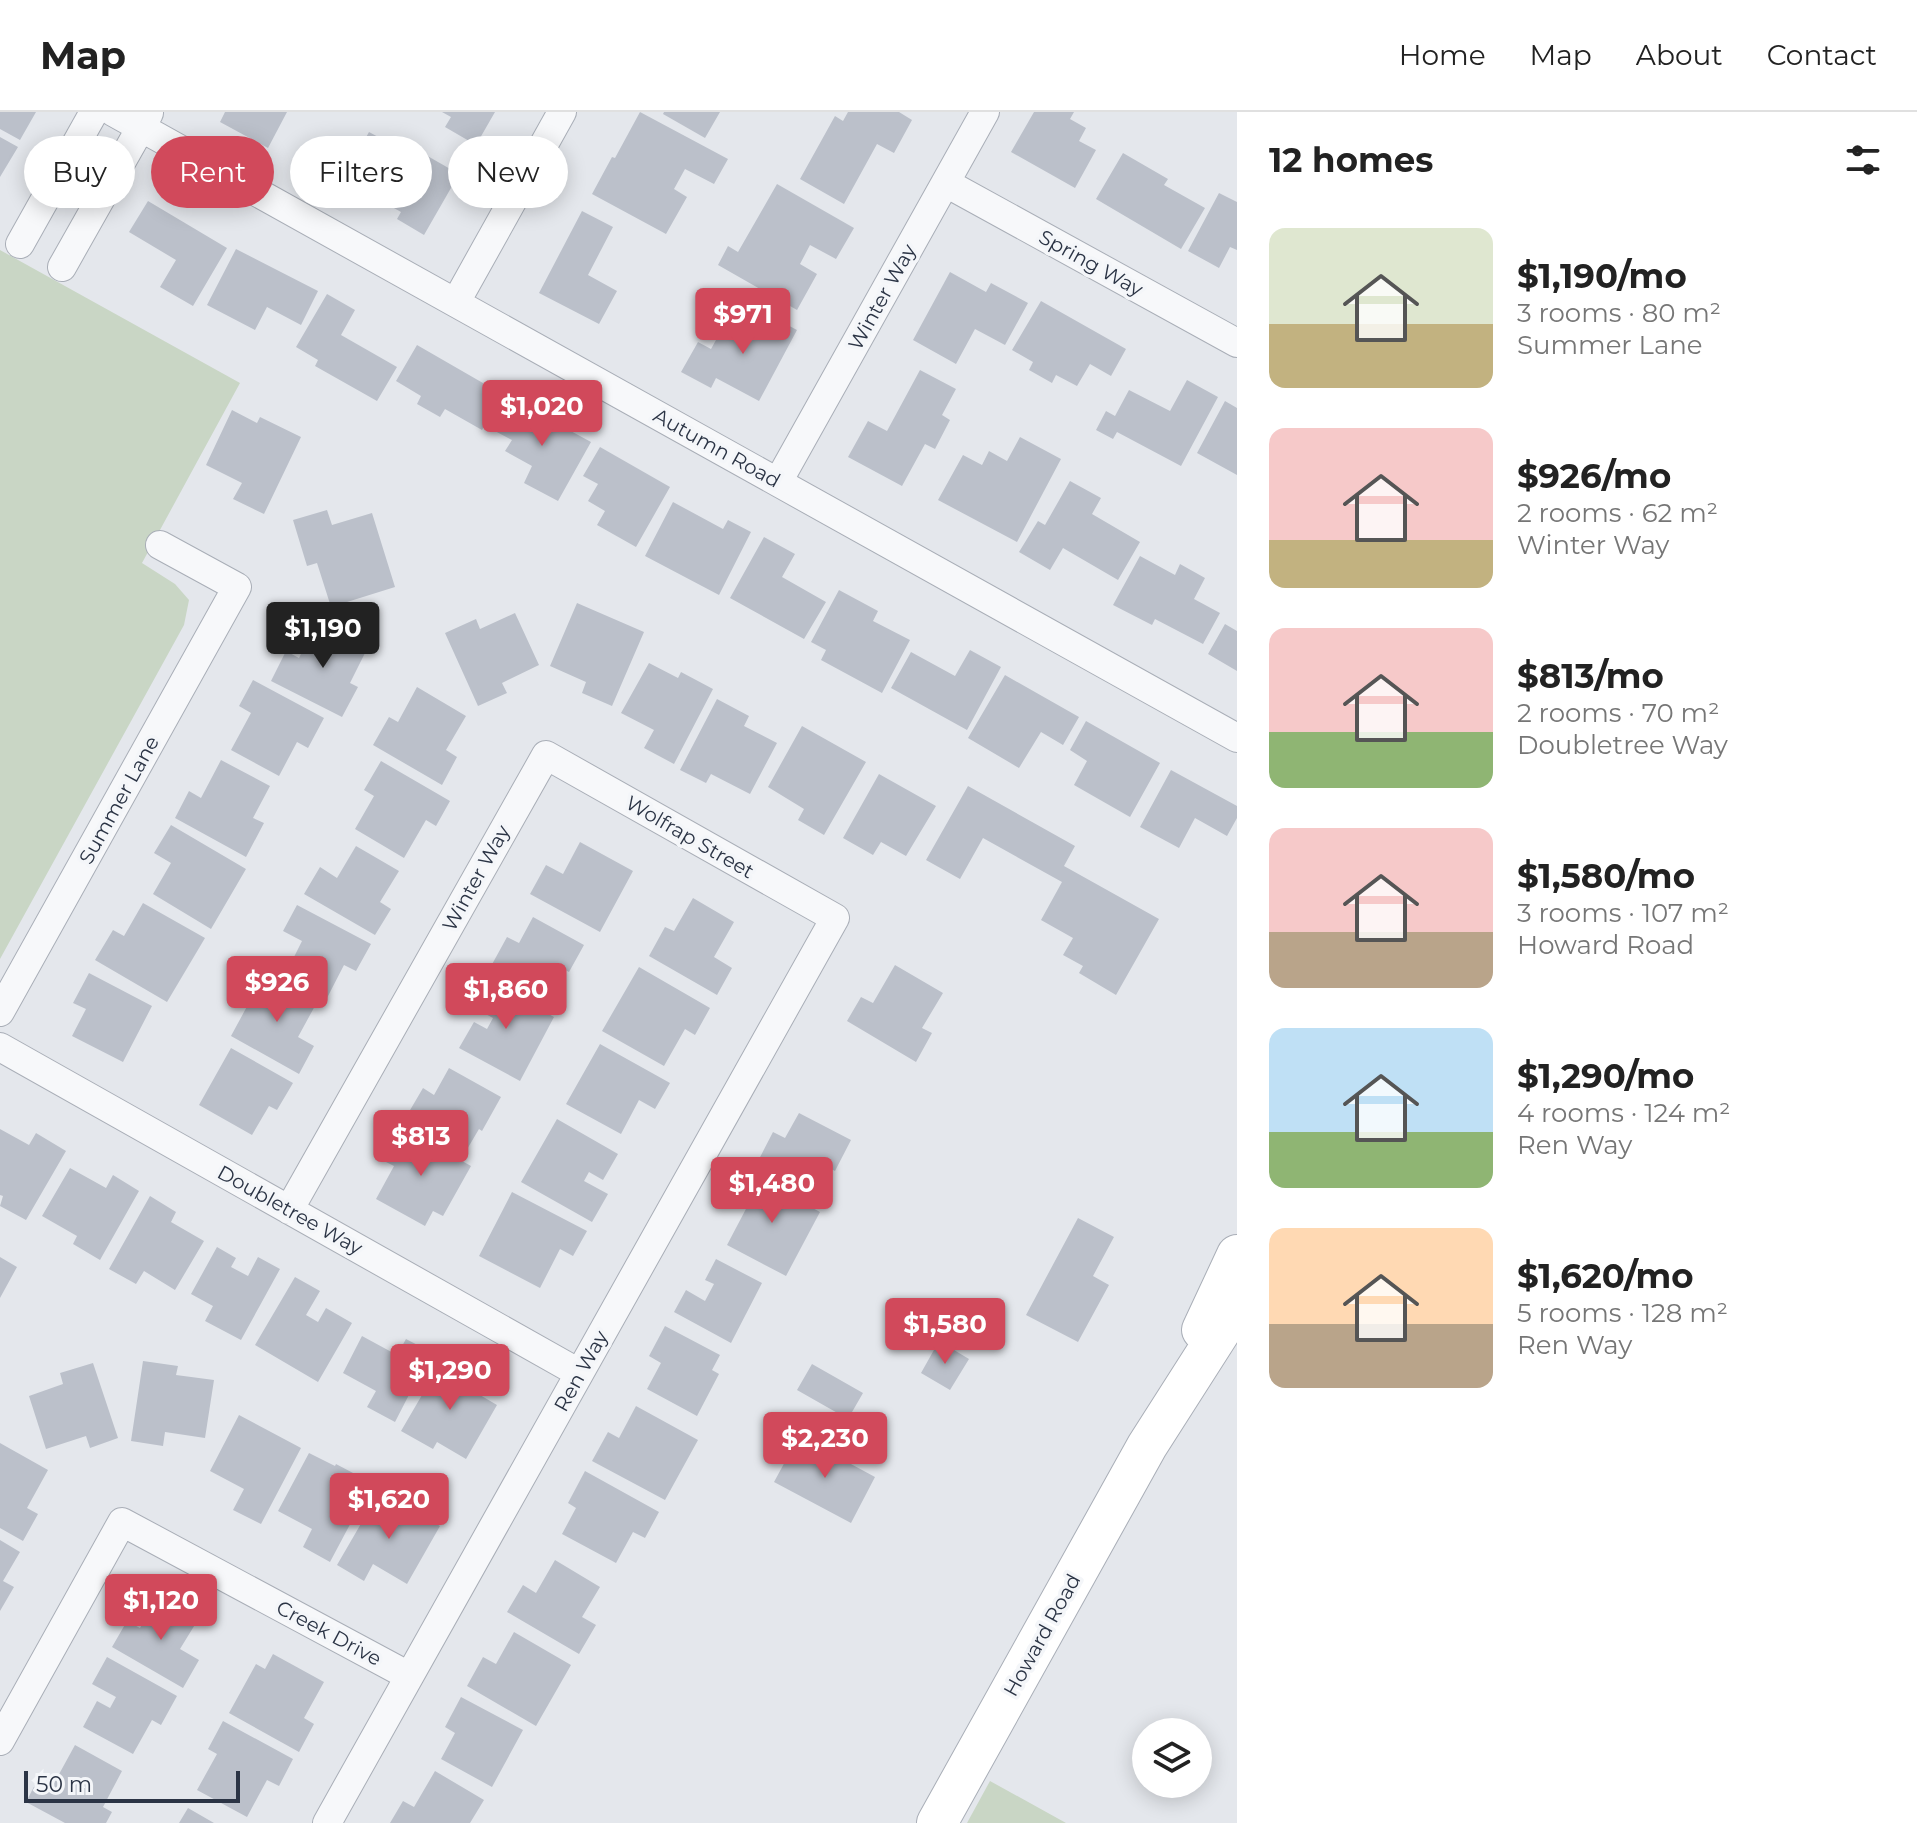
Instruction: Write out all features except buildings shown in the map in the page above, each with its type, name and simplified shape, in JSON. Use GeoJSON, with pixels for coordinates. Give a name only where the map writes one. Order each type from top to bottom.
{"type":"FeatureCollection","features":[{"type":"Feature","properties":{"kind":"main road","name":"Howard Road"},"geometry":{"type":"LineString","coordinates":[[1147,1446],[1237,1255]]}},
{"type":"Feature","properties":{"kind":"main road","name":"Howard Road"},"geometry":{"type":"LineString","coordinates":[[937,1823],[1147,1446],[1237,1305]]}},
{"type":"Feature","properties":{"kind":"street"},"geometry":{"type":"LineString","coordinates":[[20,244],[94,112]]}},
{"type":"Feature","properties":{"kind":"street","name":"Autumn Road"},"geometry":{"type":"LineString","coordinates":[[113,112],[145,120],[456,302],[1237,738]]}},
{"type":"Feature","properties":{"kind":"street"},"geometry":{"type":"LineString","coordinates":[[456,302],[562,112]]}},
{"type":"Feature","properties":{"kind":"street","name":"Winter Way"},"geometry":{"type":"LineString","coordinates":[[778,482],[985,112]]}},
{"type":"Feature","properties":{"kind":"street"},"geometry":{"type":"LineString","coordinates":[[62,267],[145,120]]}},
{"type":"Feature","properties":{"kind":"street","name":"Spring Way"},"geometry":{"type":"LineString","coordinates":[[946,183],[1237,343]]}},
{"type":"Feature","properties":{"kind":"street","name":"Summer Lane"},"geometry":{"type":"LineString","coordinates":[[0,1012],[237,587],[160,545]]}},
{"type":"Feature","properties":{"kind":"street","name":"Winter Way"},"geometry":{"type":"LineString","coordinates":[[289,1210],[546,755]]}},
{"type":"Feature","properties":{"kind":"street","name":"Wolfrap Street"},"geometry":{"type":"LineString","coordinates":[[546,755],[835,918]]}},
{"type":"Feature","properties":{"kind":"street","name":"Ren Way"},"geometry":{"type":"LineString","coordinates":[[327,1823],[835,918]]}},
{"type":"Feature","properties":{"kind":"street","name":"Doubletree Way"},"geometry":{"type":"LineString","coordinates":[[0,1047],[579,1373]]}},
{"type":"Feature","properties":{"kind":"street","name":"Creek Drive"},"geometry":{"type":"LineString","coordinates":[[0,1741],[122,1522],[409,1676]]}},
{"type":"Feature","properties":{"kind":"green space"},"geometry":{"type":"Polygon","coordinates":[[[0,250],[240,383],[142,563],[175,584],[189,600],[184,625],[0,959],[0,250]]]}},
{"type":"Feature","properties":{"kind":"green space"},"geometry":{"type":"Polygon","coordinates":[[[990,1781],[1066,1823],[967,1823],[990,1781]]]}}]}
